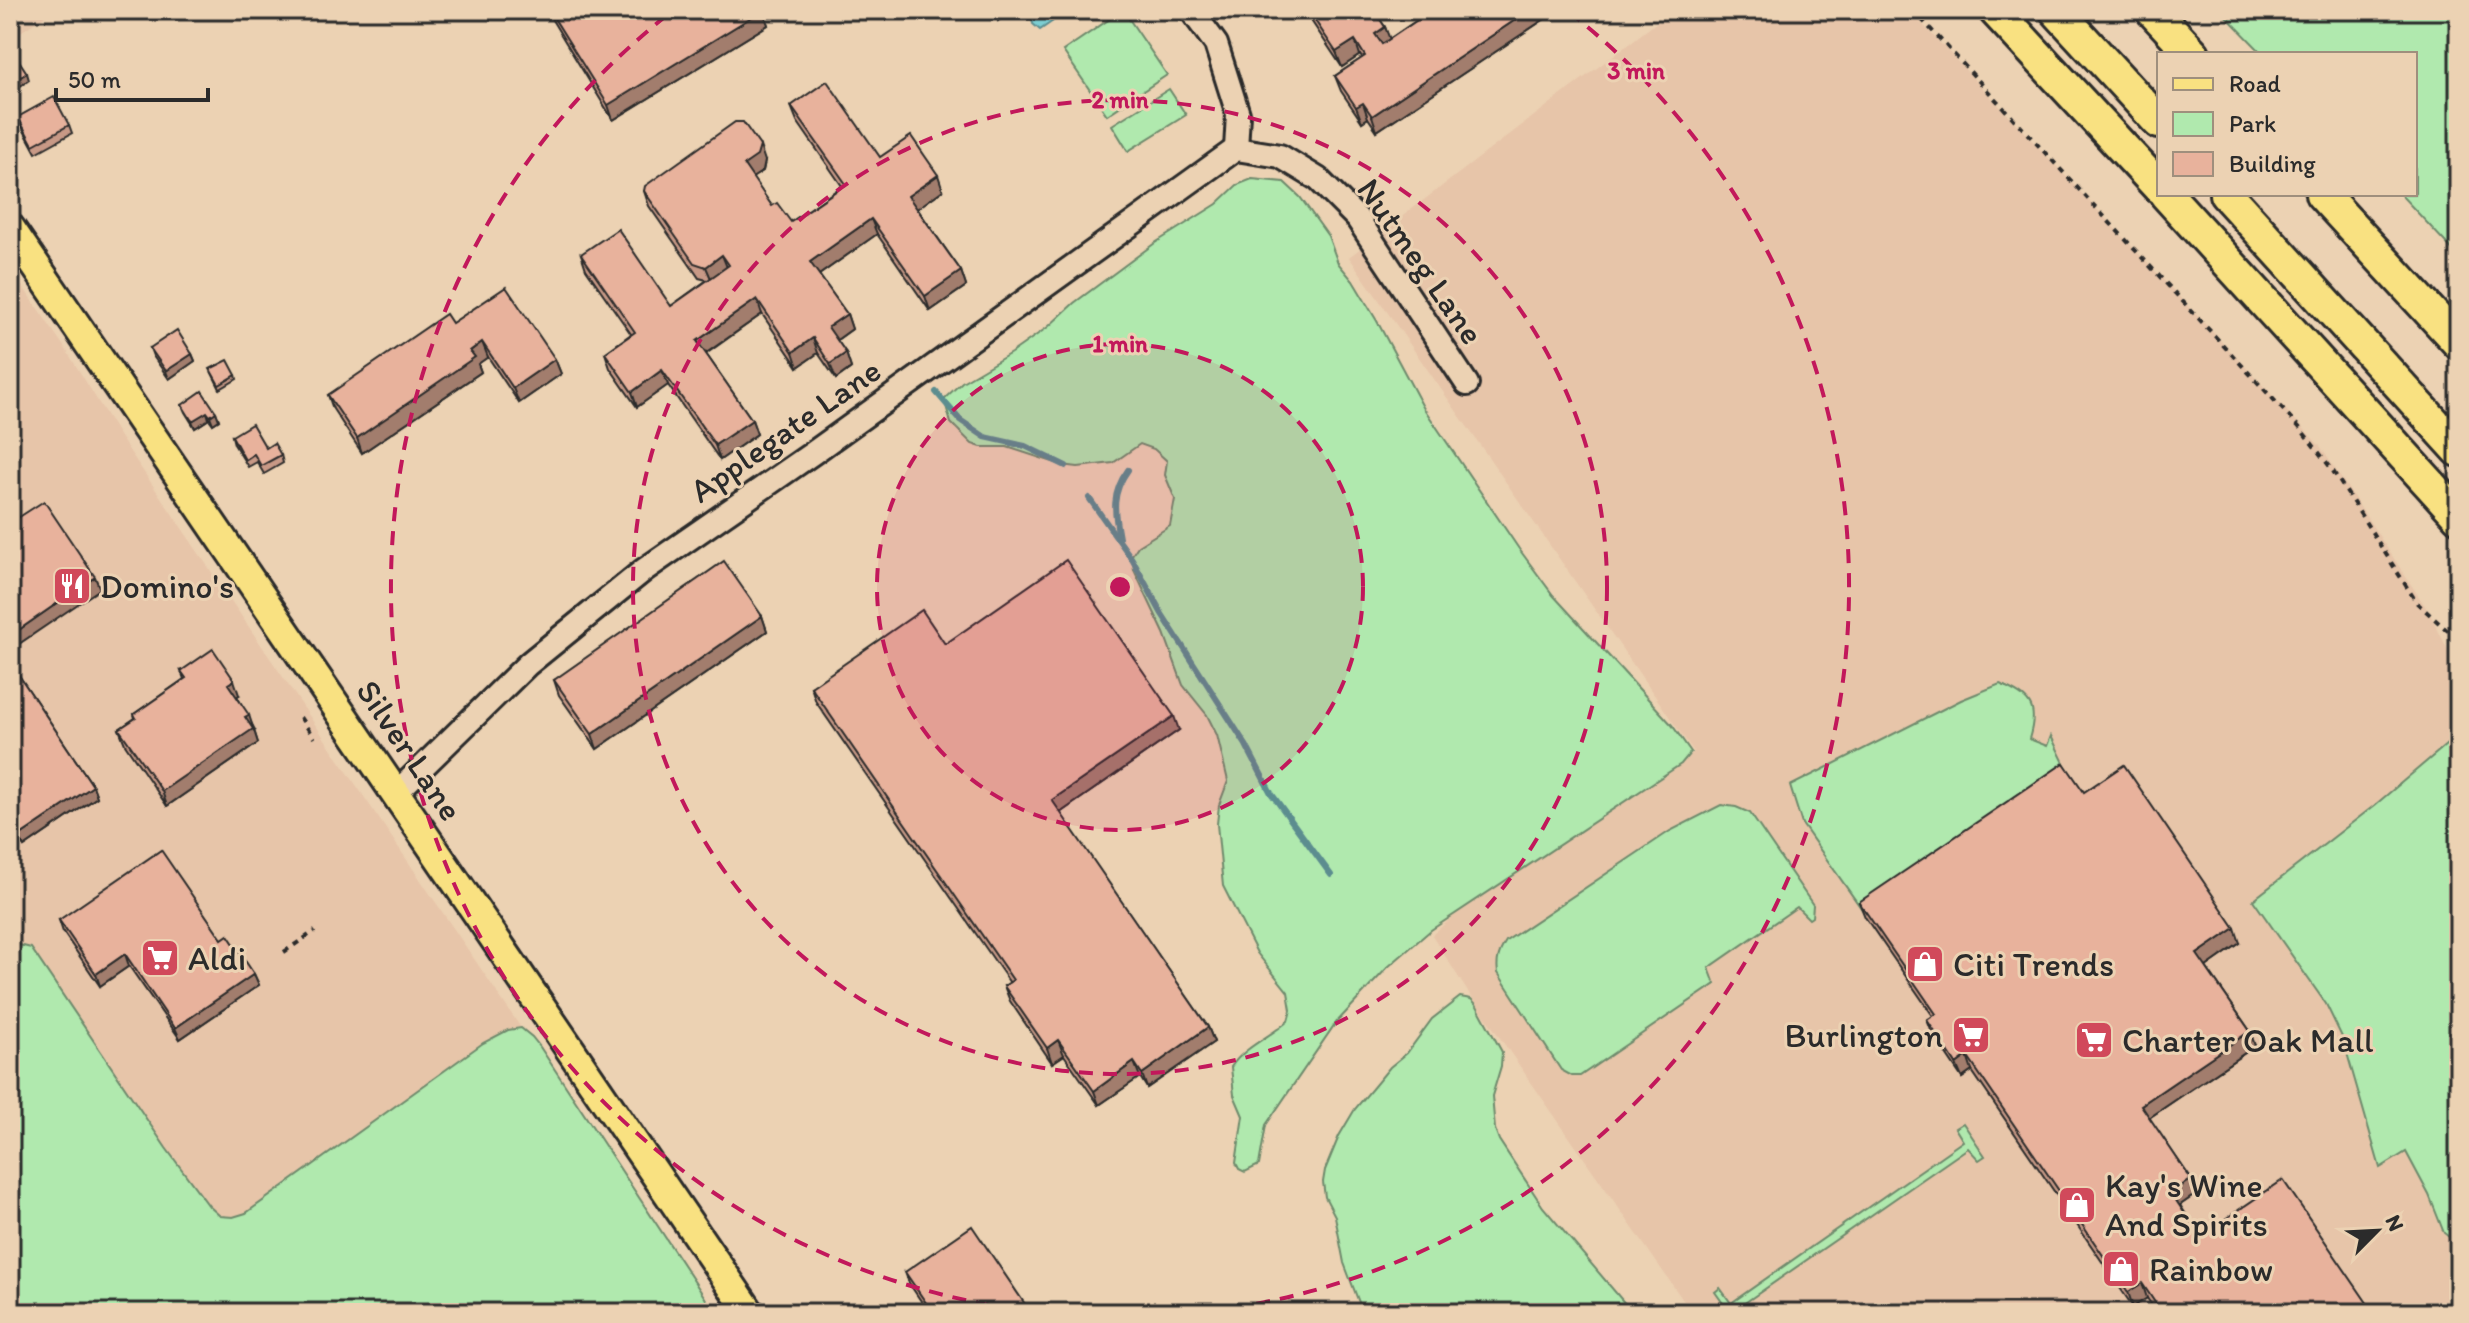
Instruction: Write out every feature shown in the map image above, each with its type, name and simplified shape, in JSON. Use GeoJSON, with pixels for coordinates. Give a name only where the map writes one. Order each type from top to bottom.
{"type":"FeatureCollection","features":[{"type":"Feature","properties":{"kind":"highway"},"geometry":{"type":"LineString","coordinates":[[1995,10],[2157,185]]}},
{"type":"Feature","properties":{"kind":"highway"},"geometry":{"type":"LineString","coordinates":[[2056,10],[2157,120]]}},
{"type":"Feature","properties":{"kind":"highway"},"geometry":{"type":"LineString","coordinates":[[2086,10],[2157,87]]}},
{"type":"Feature","properties":{"kind":"highway"},"geometry":{"type":"LineString","coordinates":[[2152,10],[2191,52]]}},
{"type":"Feature","properties":{"kind":"highway"},"geometry":{"type":"LineString","coordinates":[[2168,196],[2459,516]]}},
{"type":"Feature","properties":{"kind":"highway"},"geometry":{"type":"LineString","coordinates":[[2228,196],[2459,450]]}},
{"type":"Feature","properties":{"kind":"highway"},"geometry":{"type":"LineString","coordinates":[[2258,196],[2459,418]]}},
{"type":"Feature","properties":{"kind":"highway"},"geometry":{"type":"LineString","coordinates":[[2324,196],[2459,343]]}},
{"type":"Feature","properties":{"kind":"main road","name":"Silver Lane"},"geometry":{"type":"LineString","coordinates":[[10,228],[750,1313]]}},
{"type":"Feature","properties":{"kind":"street"},"geometry":{"type":"LineString","coordinates":[[1191,10],[1216,44],[1238,114],[1236,149]]}},
{"type":"Feature","properties":{"kind":"street","name":"Nutmeg Lane"},"geometry":{"type":"LineString","coordinates":[[1236,149],[1280,156],[1318,179],[1357,218],[1467,384]]}},
{"type":"Feature","properties":{"kind":"street","name":"Applegate Lane"},"geometry":{"type":"LineString","coordinates":[[396,793],[528,664],[644,570],[813,453],[1236,149]]}},
{"type":"Feature","properties":{"kind":"path"},"geometry":{"type":"LineString","coordinates":[[1913,10],[2299,427],[2331,468],[2417,603],[2459,641]]}},
{"type":"Feature","properties":{"kind":"path"},"geometry":{"type":"LineString","coordinates":[[300,717],[314,738]]}},
{"type":"Feature","properties":{"kind":"path"},"geometry":{"type":"LineString","coordinates":[[284,952],[315,931]]}},
{"type":"Feature","properties":{"kind":"shaded area"},"geometry":{"type":"Polygon","coordinates":[[[10,10],[54,10],[10,39],[10,10]]]}},
{"type":"Feature","properties":{"kind":"shaded area"},"geometry":{"type":"Polygon","coordinates":[[[1673,10],[1909,10],[2320,446],[2429,612],[2459,672],[2459,738],[2326,1004],[2343,1039],[2380,1167],[2459,1115],[2459,1313],[1692,1313],[1466,989],[1432,935],[1509,868],[1694,752],[1349,257],[1673,10]]]}},
{"type":"Feature","properties":{"kind":"shaded area"},"geometry":{"type":"Polygon","coordinates":[[[10,268],[65,348],[120,437],[521,1028],[508,1030],[483,1043],[246,1213],[233,1217],[220,1216],[209,1206],[166,1148],[31,948],[10,942],[10,268]]]}},
{"type":"Feature","properties":{"kind":"green space"},"geometry":{"type":"Polygon","coordinates":[[[1123,10],[1167,75],[1107,115],[1063,51],[1123,10]]]}},
{"type":"Feature","properties":{"kind":"green space"},"geometry":{"type":"Polygon","coordinates":[[[2220,10],[2459,10],[2459,257],[2402,196],[2417,196],[2417,52],[2261,52],[2220,10]]]}},
{"type":"Feature","properties":{"kind":"green space"},"geometry":{"type":"Polygon","coordinates":[[[1169,89],[1186,115],[1128,151],[1112,125],[1169,89]]]}},
{"type":"Feature","properties":{"kind":"green space"},"geometry":{"type":"Polygon","coordinates":[[[1252,179],[1284,182],[1300,197],[1328,236],[1338,263],[1353,281],[1377,321],[1423,407],[1519,549],[1553,595],[1672,725],[1691,752],[1681,764],[1431,930],[1388,967],[1335,1024],[1266,1125],[1259,1165],[1245,1172],[1236,1163],[1243,1116],[1234,1095],[1231,1067],[1243,1054],[1288,1021],[1291,1010],[1288,992],[1257,953],[1223,886],[1217,824],[1219,805],[1228,781],[1217,735],[1207,715],[1183,685],[1164,633],[1134,570],[1132,555],[1138,546],[1170,526],[1175,499],[1165,475],[1167,461],[1154,449],[1140,444],[1113,463],[1078,467],[1062,465],[1007,447],[981,447],[972,444],[951,423],[944,399],[962,382],[1048,327],[1074,303],[1155,243],[1217,204],[1237,185],[1252,179]]]}},
{"type":"Feature","properties":{"kind":"green space"},"geometry":{"type":"Polygon","coordinates":[[[2000,684],[2030,704],[2033,718],[2029,739],[2047,746],[2051,736],[2069,773],[1866,915],[1802,824],[1790,786],[1961,700],[2000,684]]]}},
{"type":"Feature","properties":{"kind":"green space"},"geometry":{"type":"Polygon","coordinates":[[[2459,734],[2459,1245],[2444,1233],[2429,1195],[2406,1152],[2380,1168],[2343,1039],[2326,1004],[2253,900],[2375,805],[2459,734]]]}},
{"type":"Feature","properties":{"kind":"green space"},"geometry":{"type":"Polygon","coordinates":[[[1721,805],[1750,813],[1813,905],[1812,917],[1809,919],[1797,907],[1709,968],[1715,984],[1580,1076],[1572,1076],[1561,1070],[1498,973],[1498,960],[1506,941],[1670,831],[1721,805]]]}},
{"type":"Feature","properties":{"kind":"green space"},"geometry":{"type":"Polygon","coordinates":[[[11,943],[31,948],[166,1148],[220,1216],[233,1217],[246,1213],[483,1043],[508,1030],[521,1028],[540,1047],[715,1313],[10,1313],[11,943]]]}},
{"type":"Feature","properties":{"kind":"green space"},"geometry":{"type":"Polygon","coordinates":[[[1460,997],[1471,999],[1476,1004],[1502,1052],[1492,1096],[1499,1140],[1543,1207],[1633,1313],[1363,1313],[1344,1263],[1335,1216],[1325,1197],[1325,1170],[1339,1136],[1355,1109],[1390,1067],[1407,1053],[1432,1019],[1460,997]]]}},
{"type":"Feature","properties":{"kind":"green space"},"geometry":{"type":"Polygon","coordinates":[[[1963,1123],[1985,1156],[1979,1160],[1968,1148],[1736,1309],[1738,1313],[1730,1313],[1715,1292],[1720,1288],[1731,1303],[1963,1141],[1955,1128],[1963,1123]]]}},
{"type":"Feature","properties":{"kind":"water"},"geometry":{"type":"Polygon","coordinates":[[[1040,10],[1069,10],[1040,30],[1032,19],[1040,10]]]}},
{"type":"Feature","properties":{"kind":"building"},"geometry":{"type":"Polygon","coordinates":[[[549,10],[763,10],[608,105],[549,10]]]}},
{"type":"Feature","properties":{"kind":"building"},"geometry":{"type":"Polygon","coordinates":[[[990,10],[1005,10],[997,17],[990,10]]]}},
{"type":"Feature","properties":{"kind":"building"},"geometry":{"type":"Polygon","coordinates":[[[1308,10],[1374,10],[1385,27],[1375,34],[1382,44],[1432,10],[1530,10],[1372,116],[1363,103],[1356,107],[1335,76],[1365,56],[1355,40],[1336,52],[1308,10]]]}},
{"type":"Feature","properties":{"kind":"building"},"geometry":{"type":"Polygon","coordinates":[[[16,56],[27,73],[10,83],[10,59],[16,56]]]}},
{"type":"Feature","properties":{"kind":"building"},"geometry":{"type":"Polygon","coordinates":[[[827,81],[880,157],[911,136],[938,175],[908,196],[961,271],[925,296],[871,219],[810,262],[847,314],[828,327],[846,353],[830,364],[813,338],[793,352],[757,299],[697,341],[752,420],[715,445],[662,370],[632,392],[605,353],[635,332],[581,254],[618,229],[671,306],[729,265],[722,255],[706,267],[694,263],[644,191],[645,186],[735,122],[743,122],[760,146],[757,156],[744,165],[772,206],[777,203],[791,222],[846,184],[791,106],[827,81]]]}},
{"type":"Feature","properties":{"kind":"building"},"geometry":{"type":"Polygon","coordinates":[[[54,97],[69,125],[33,145],[18,117],[54,97]]]}},
{"type":"Feature","properties":{"kind":"building"},"geometry":{"type":"Polygon","coordinates":[[[506,287],[555,359],[513,388],[482,342],[470,351],[475,357],[357,438],[328,395],[446,314],[452,323],[506,287]]]}},
{"type":"Feature","properties":{"kind":"building"},"geometry":{"type":"Polygon","coordinates":[[[177,330],[192,354],[166,371],[150,348],[177,330]]]}},
{"type":"Feature","properties":{"kind":"building"},"geometry":{"type":"Polygon","coordinates":[[[228,360],[236,375],[219,385],[210,369],[228,360]]]}},
{"type":"Feature","properties":{"kind":"building"},"geometry":{"type":"Polygon","coordinates":[[[202,391],[216,412],[210,416],[207,412],[192,421],[182,405],[202,391]]]}},
{"type":"Feature","properties":{"kind":"building"},"geometry":{"type":"Polygon","coordinates":[[[252,424],[266,448],[274,443],[281,455],[261,466],[254,454],[245,460],[232,436],[252,424]]]}},
{"type":"Feature","properties":{"kind":"building"},"geometry":{"type":"Polygon","coordinates":[[[44,501],[95,577],[10,636],[10,523],[44,501]]]}},
{"type":"Feature","properties":{"kind":"building"},"geometry":{"type":"Polygon","coordinates":[[[1066,560],[1174,716],[1052,800],[1208,1027],[1142,1074],[1134,1062],[1094,1091],[1058,1040],[1047,1048],[1004,986],[1013,980],[811,687],[922,610],[945,644],[1066,560]]]}},
{"type":"Feature","properties":{"kind":"building"},"geometry":{"type":"Polygon","coordinates":[[[724,561],[762,616],[592,734],[554,680],[724,561]]]}},
{"type":"Feature","properties":{"kind":"building"},"geometry":{"type":"Polygon","coordinates":[[[213,649],[234,680],[228,684],[249,715],[245,717],[253,729],[162,791],[119,729],[136,718],[134,714],[186,678],[181,671],[213,649]]]}},
{"type":"Feature","properties":{"kind":"building"},"geometry":{"type":"Polygon","coordinates":[[[10,662],[93,786],[19,836],[10,822],[10,662]]]}},
{"type":"Feature","properties":{"kind":"building","name":"Charter Oak Mall"},"geometry":{"type":"Polygon","coordinates":[[[2064,763],[2084,792],[2124,765],[2235,928],[2197,954],[2250,1031],[2141,1105],[2191,1179],[2171,1193],[2200,1236],[2283,1180],[2374,1313],[2162,1313],[2142,1283],[2128,1292],[1967,1056],[1956,1064],[1927,1020],[1936,1014],[1859,902],[2064,763]]]}},
{"type":"Feature","properties":{"kind":"building","name":"Aldi"},"geometry":{"type":"Polygon","coordinates":[[[161,850],[222,939],[228,935],[254,974],[175,1028],[125,954],[96,974],[59,920],[161,850]]]}},
{"type":"Feature","properties":{"kind":"building"},"geometry":{"type":"Polygon","coordinates":[[[972,1226],[1031,1313],[933,1313],[905,1272],[972,1226]]]}},
{"type":"Feature","properties":{"kind":"waterway"},"geometry":{"type":"LineString","coordinates":[[936,392],[960,420],[985,437],[1025,446],[1066,466]]}},
{"type":"Feature","properties":{"kind":"waterway"},"geometry":{"type":"LineString","coordinates":[[1119,538],[1116,495],[1128,470]]}},
{"type":"Feature","properties":{"kind":"waterway"},"geometry":{"type":"LineString","coordinates":[[1089,498],[1132,559],[1162,614],[1246,745],[1271,793],[1331,875]]}},
{"type":"Feature","properties":{"kind":"place","name":"Domino's"},"geometry":{"type":"Point","coordinates":[72,586]}},
{"type":"Feature","properties":{"kind":"place","name":"Aldi"},"geometry":{"type":"Point","coordinates":[160,958]}},
{"type":"Feature","properties":{"kind":"place","name":"Citi Trends"},"geometry":{"type":"Point","coordinates":[1925,964]}},
{"type":"Feature","properties":{"kind":"place","name":"Burlington"},"geometry":{"type":"Point","coordinates":[1971,1035]}},
{"type":"Feature","properties":{"kind":"place","name":"Charter Oak Mall"},"geometry":{"type":"Point","coordinates":[2094,1040]}},
{"type":"Feature","properties":{"kind":"place","name":"Kay's Wine And Spirits"},"geometry":{"type":"Point","coordinates":[2077,1205]}},
{"type":"Feature","properties":{"kind":"place","name":"Rainbow"},"geometry":{"type":"Point","coordinates":[2121,1269]}}]}
